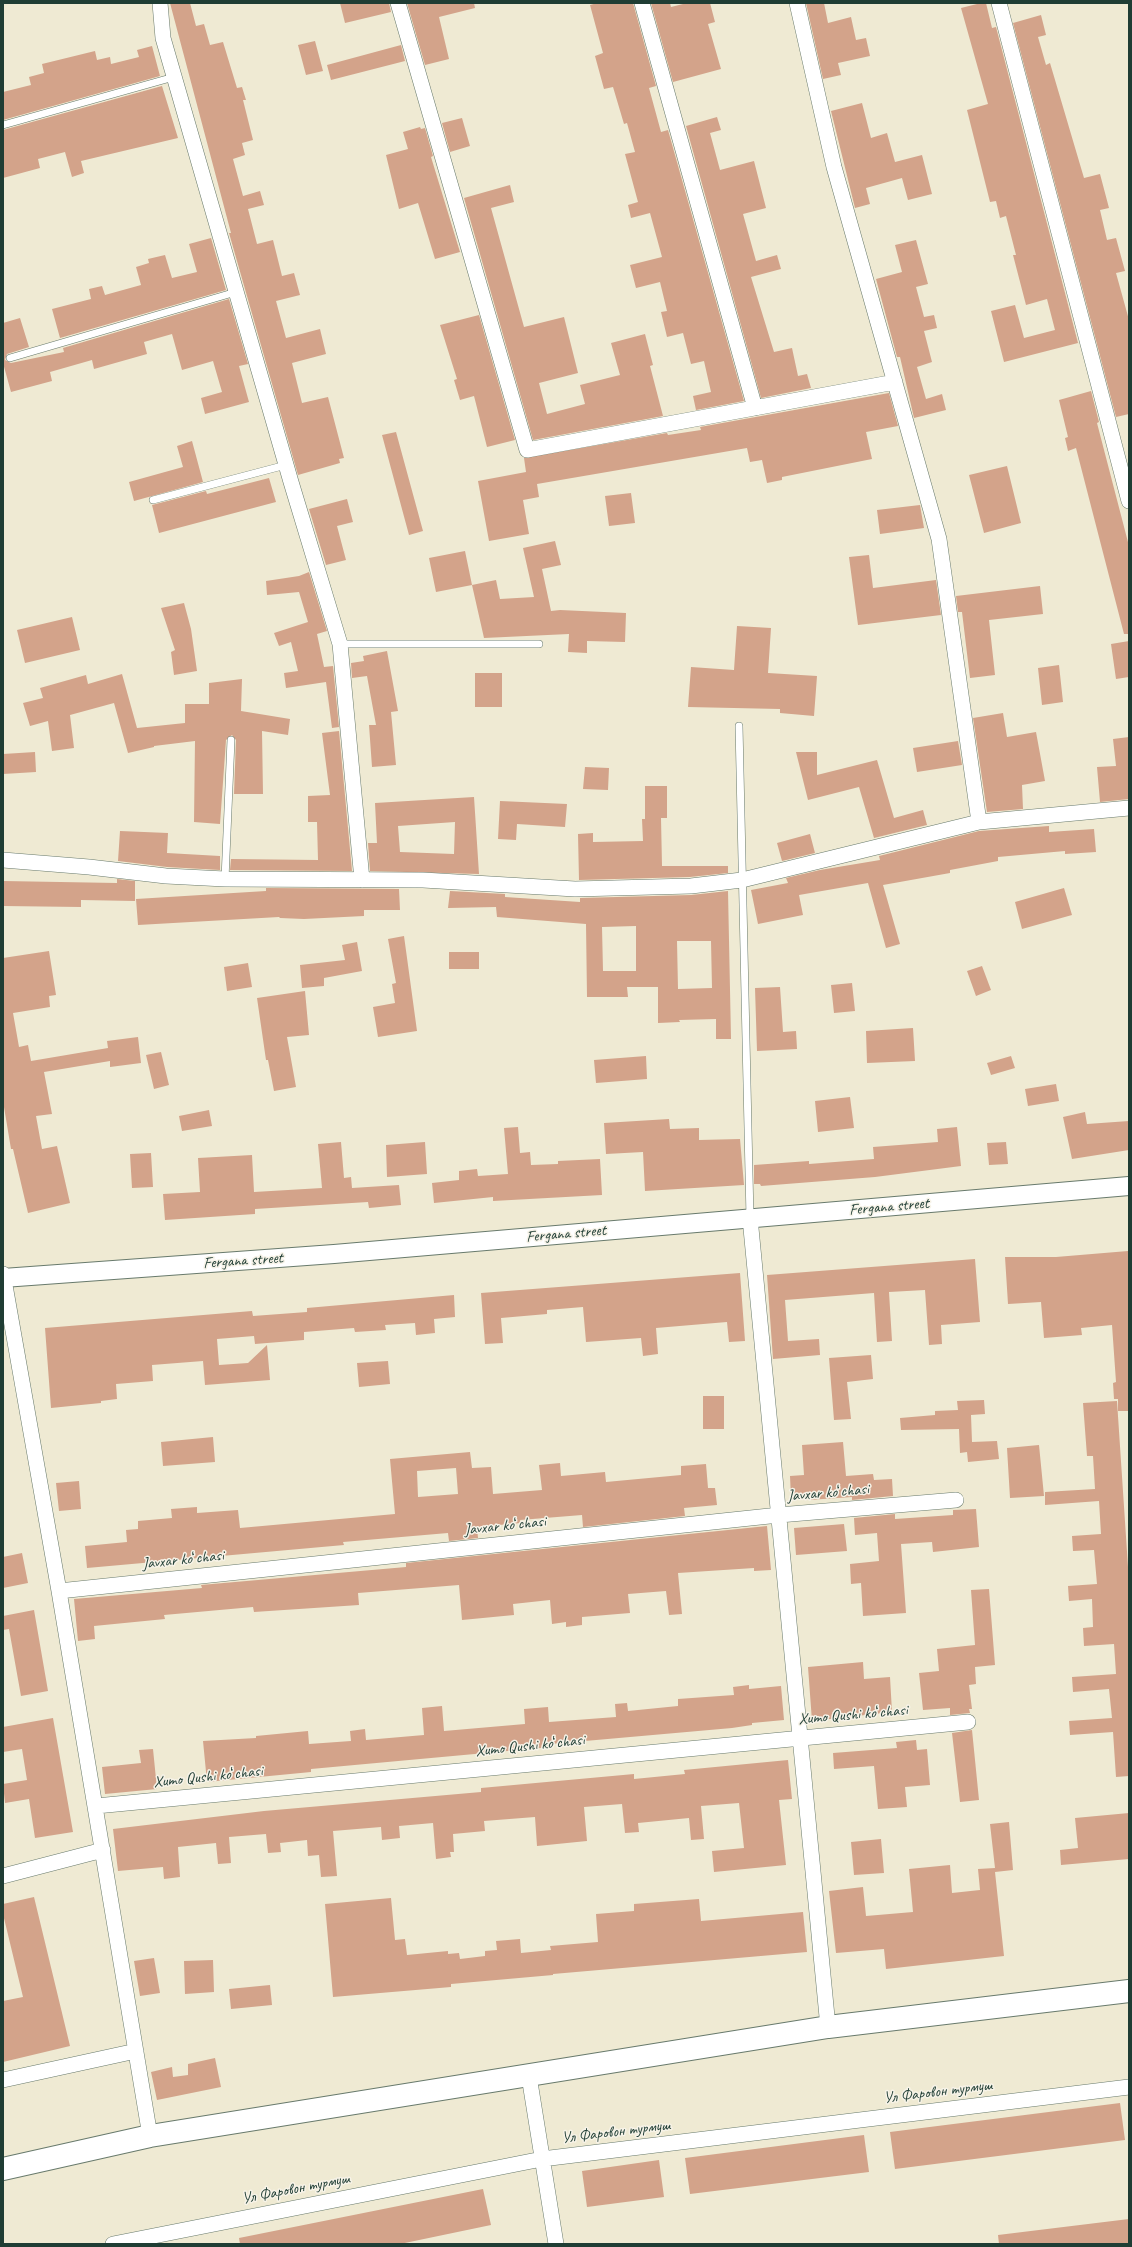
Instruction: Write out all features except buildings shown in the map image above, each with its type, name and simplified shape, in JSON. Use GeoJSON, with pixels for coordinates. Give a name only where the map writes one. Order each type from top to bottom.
{"type":"FeatureCollection","features":[{"type":"Feature","properties":{"kind":"main road"},"geometry":{"type":"LineString","coordinates":[[3,2169],[150,2136],[828,2027],[1129,1991]]}},
{"type":"Feature","properties":{"kind":"street"},"geometry":{"type":"LineString","coordinates":[[160,3],[163,38],[286,465],[340,644],[362,880]]}},
{"type":"Feature","properties":{"kind":"street"},"geometry":{"type":"LineString","coordinates":[[398,3],[527,450],[895,382]]}},
{"type":"Feature","properties":{"kind":"street"},"geometry":{"type":"LineString","coordinates":[[642,3],[755,408]]}},
{"type":"Feature","properties":{"kind":"street"},"geometry":{"type":"LineString","coordinates":[[797,3],[834,167],[939,539],[979,822]]}},
{"type":"Feature","properties":{"kind":"street"},"geometry":{"type":"LineString","coordinates":[[999,3],[1129,501]]}},
{"type":"Feature","properties":{"kind":"street"},"geometry":{"type":"LineString","coordinates":[[3,860],[82,866],[166,876],[225,879],[422,880],[575,889],[691,886],[742,880],[979,822],[1129,808]]}},
{"type":"Feature","properties":{"kind":"street","name":"Fergana street"},"geometry":{"type":"LineString","coordinates":[[3,1278],[334,1254],[1129,1186]]}},
{"type":"Feature","properties":{"kind":"street"},"geometry":{"type":"LineString","coordinates":[[750,1218],[828,2027]]}},
{"type":"Feature","properties":{"kind":"street"},"geometry":{"type":"LineString","coordinates":[[3,1274],[96,1806],[150,2136]]}},
{"type":"Feature","properties":{"kind":"street","name":"Javxar koʻchasi"},"geometry":{"type":"LineString","coordinates":[[59,1591],[779,1515],[956,1500]]}},
{"type":"Feature","properties":{"kind":"street","name":"Xumo Qushi koʻchasi"},"geometry":{"type":"LineString","coordinates":[[96,1806],[968,1722]]}},
{"type":"Feature","properties":{"kind":"street"},"geometry":{"type":"LineString","coordinates":[[3,1876],[103,1850]]}},
{"type":"Feature","properties":{"kind":"street"},"geometry":{"type":"LineString","coordinates":[[3,2080],[136,2051]]}},
{"type":"Feature","properties":{"kind":"street"},"geometry":{"type":"LineString","coordinates":[[529,2076],[556,2244]]}},
{"type":"Feature","properties":{"kind":"street","name":"Ул Фаровон турмуш"},"geometry":{"type":"LineString","coordinates":[[113,2244],[542,2159],[1129,2087]]}},
{"type":"Feature","properties":{"kind":"lane"},"geometry":{"type":"LineString","coordinates":[[3,125],[174,77]]}},
{"type":"Feature","properties":{"kind":"lane"},"geometry":{"type":"LineString","coordinates":[[10,358],[236,292]]}},
{"type":"Feature","properties":{"kind":"lane"},"geometry":{"type":"LineString","coordinates":[[153,500],[286,465]]}},
{"type":"Feature","properties":{"kind":"lane"},"geometry":{"type":"LineString","coordinates":[[340,644],[539,644]]}},
{"type":"Feature","properties":{"kind":"lane"},"geometry":{"type":"LineString","coordinates":[[740,726],[750,1218]]}},
{"type":"Feature","properties":{"kind":"lane"},"geometry":{"type":"LineString","coordinates":[[225,879],[231,740]]}}]}
